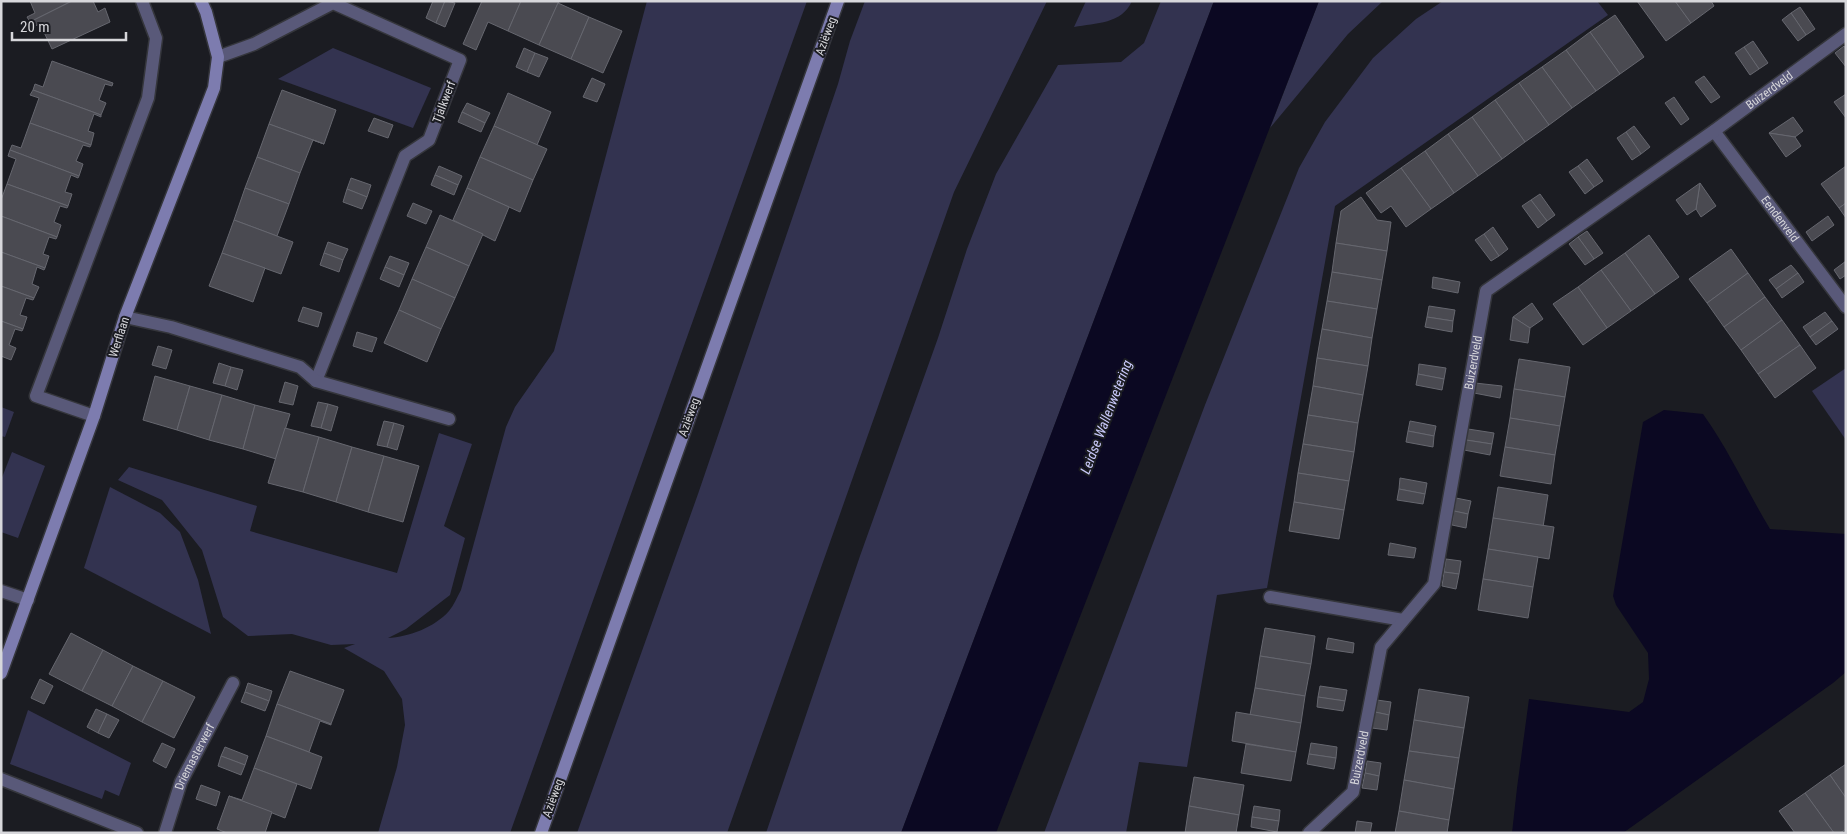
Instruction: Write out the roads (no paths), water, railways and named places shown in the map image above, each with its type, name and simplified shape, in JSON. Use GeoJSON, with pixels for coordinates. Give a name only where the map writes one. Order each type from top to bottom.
{"type":"FeatureCollection","features":[{"type":"Feature","properties":{"kind":"main road","name":"Werflaan"},"geometry":{"type":"LineString","coordinates":[[1,673],[94,416],[125,317],[214,88],[218,57],[206,12],[201,1]]}},
{"type":"Feature","properties":{"kind":"main road","name":"Aziëweg"},"geometry":{"type":"LineString","coordinates":[[540,833],[838,1]]}},
{"type":"Feature","properties":{"kind":"street"},"geometry":{"type":"LineString","coordinates":[[94,416],[36,396],[148,98],[156,38],[142,1]]}},
{"type":"Feature","properties":{"kind":"street","name":"Tjalkwerf"},"geometry":{"type":"LineString","coordinates":[[218,57],[254,44],[333,3],[460,60],[429,140],[405,156],[316,381]]}},
{"type":"Feature","properties":{"kind":"street","name":"Buizerdveld"},"geometry":{"type":"LineString","coordinates":[[1309,833],[1353,792],[1381,647],[1434,584],[1486,291],[1714,131],[1846,34]]}},
{"type":"Feature","properties":{"kind":"street","name":"Eendenveld"},"geometry":{"type":"LineString","coordinates":[[1714,131],[1846,307]]}},
{"type":"Feature","properties":{"kind":"street"},"geometry":{"type":"LineString","coordinates":[[125,317],[171,327],[300,367],[316,381],[449,419]]}},
{"type":"Feature","properties":{"kind":"street"},"geometry":{"type":"LineString","coordinates":[[1,591],[28,600]]}},
{"type":"Feature","properties":{"kind":"street"},"geometry":{"type":"LineString","coordinates":[[1270,597],[1403,620]]}},
{"type":"Feature","properties":{"kind":"street","name":"Driemasterwerf"},"geometry":{"type":"LineString","coordinates":[[165,833],[181,782],[233,683]]}},
{"type":"Feature","properties":{"kind":"street"},"geometry":{"type":"LineString","coordinates":[[1,779],[137,833]]}},
{"type":"Feature","properties":{"kind":"water","name":"Leidse Wallenwetering"},"geometry":{"type":"Polygon","coordinates":[[[1214,1],[1319,1],[996,833],[901,833],[1214,1]]]}},
{"type":"Feature","properties":{"kind":"water"},"geometry":{"type":"Polygon","coordinates":[[[1664,410],[1703,414],[1770,529],[1846,534],[1846,672],[1623,833],[1512,833],[1529,699],[1629,712],[1643,702],[1649,679],[1648,653],[1616,605],[1613,596],[1643,422],[1664,410]]]}}]}
